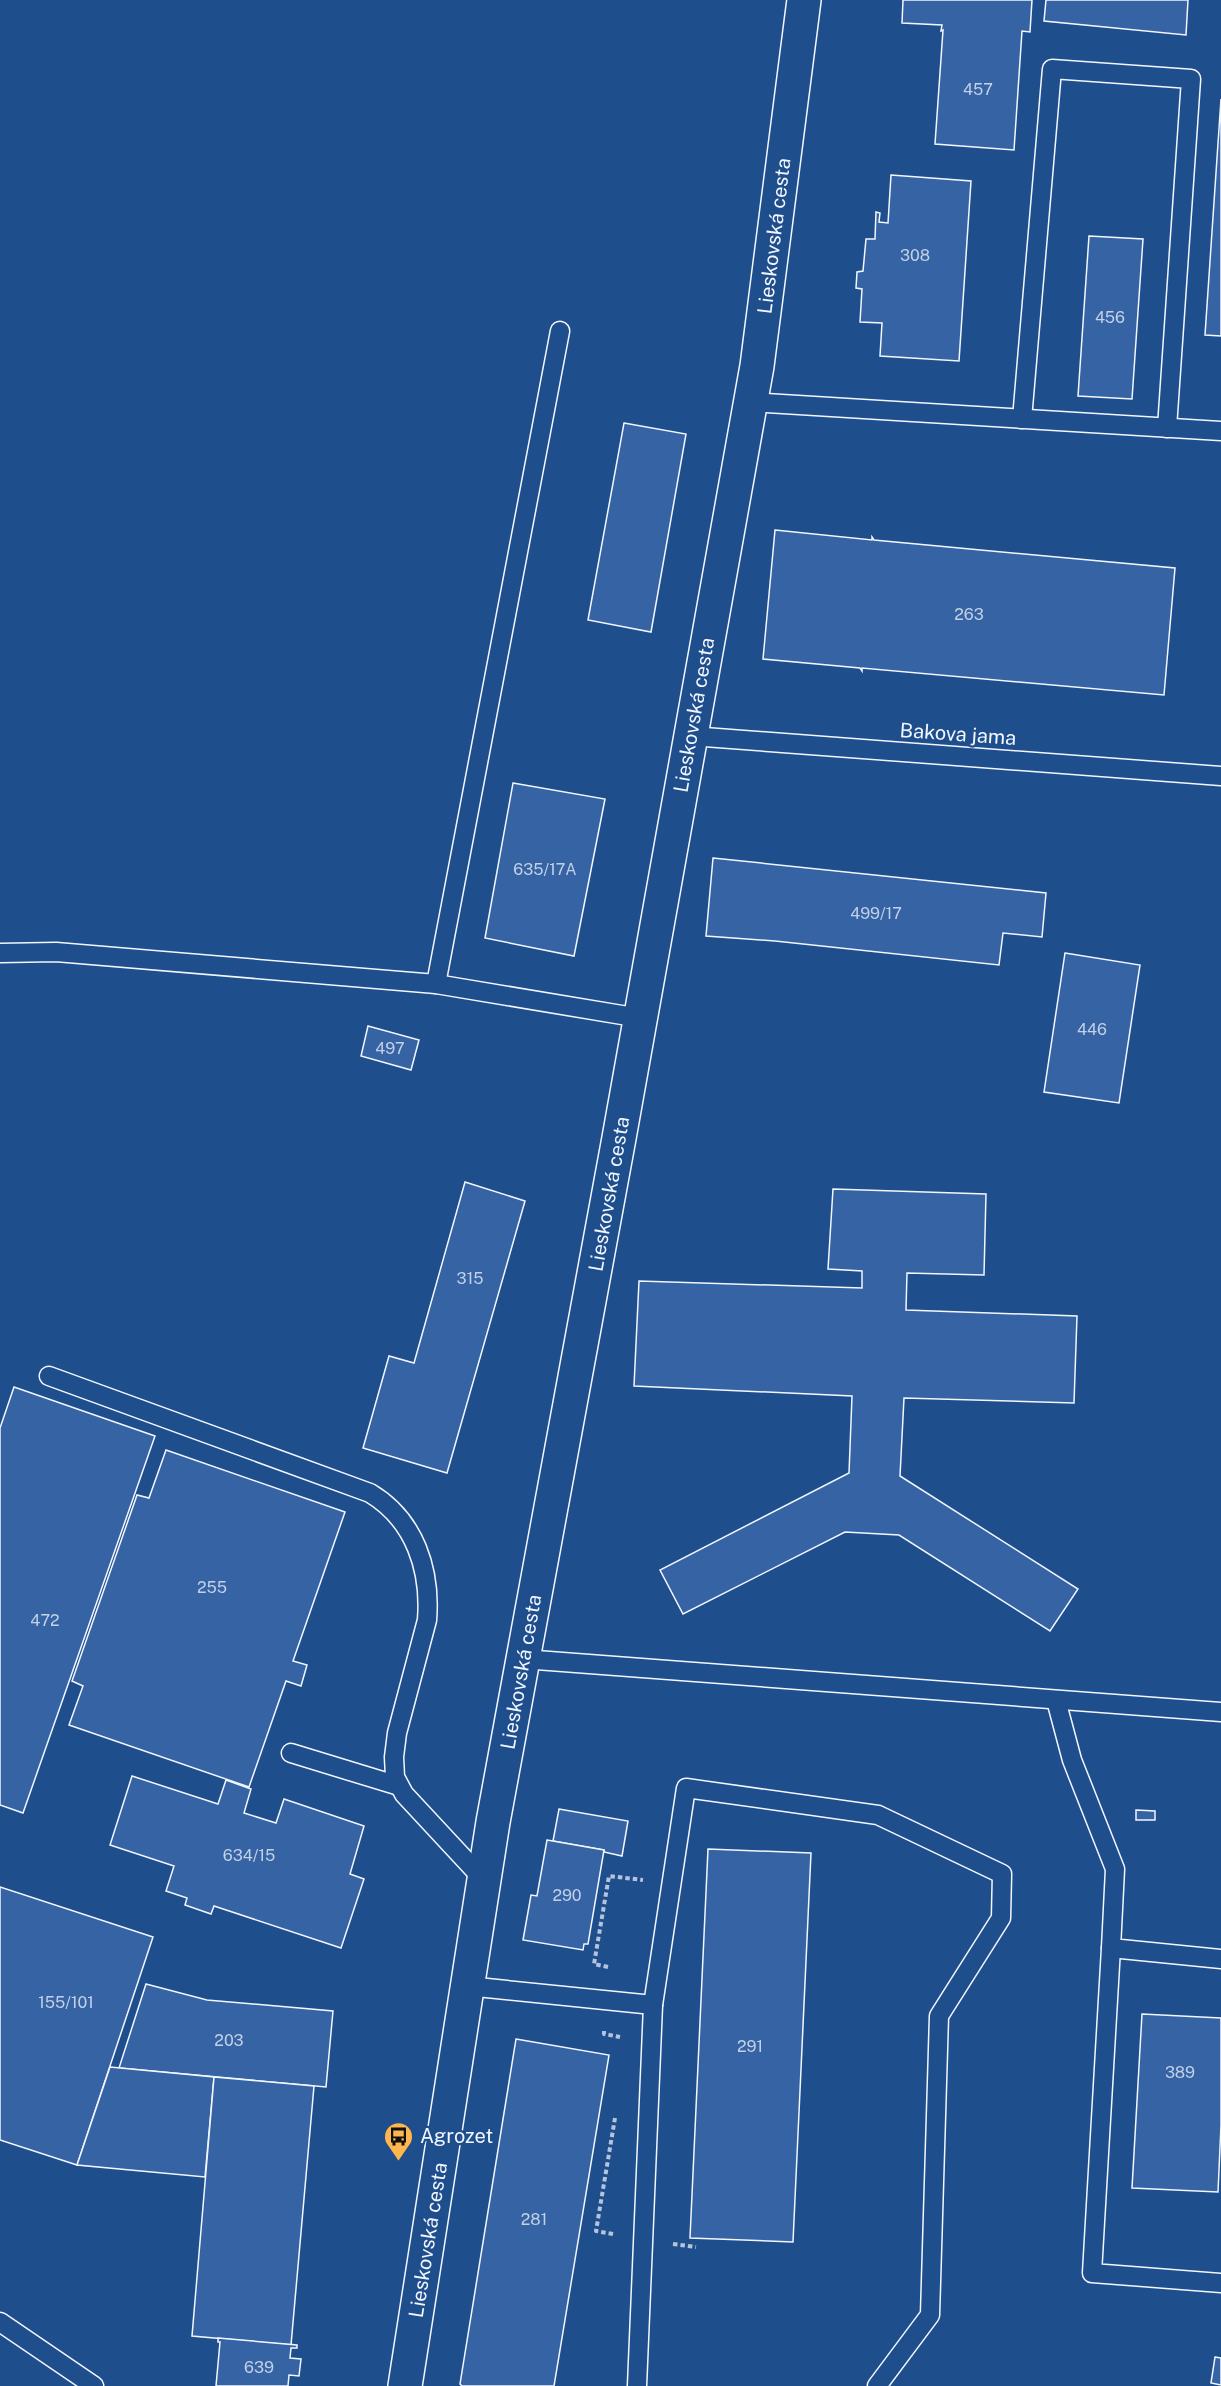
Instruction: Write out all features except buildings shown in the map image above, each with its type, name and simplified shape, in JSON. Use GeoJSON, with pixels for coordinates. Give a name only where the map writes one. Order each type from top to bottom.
{"type":"FeatureCollection","features":[{"type":"Feature","properties":{"kind":"street","name":"Lieskovská cesta"},"geometry":{"type":"LineString","coordinates":[[405,2386],[483,1879],[757,366],[804,0]]}},
{"type":"Feature","properties":{"kind":"lane"},"geometry":{"type":"LineString","coordinates":[[1022,419],[1052,69],[1191,79],[1167,428]]}},
{"type":"Feature","properties":{"kind":"lane"},"geometry":{"type":"LineString","coordinates":[[436,984],[560,331]]}},
{"type":"Feature","properties":{"kind":"lane"},"geometry":{"type":"LineString","coordinates":[[750,402],[1221,432]]}},
{"type":"Feature","properties":{"kind":"lane","name":"Bakova jama"},"geometry":{"type":"LineString","coordinates":[[691,736],[1221,776]]}},
{"type":"Feature","properties":{"kind":"lane"},"geometry":{"type":"LineString","coordinates":[[0,952],[56,952],[436,984],[640,1018]]}},
{"type":"Feature","properties":{"kind":"lane"},"geometry":{"type":"LineString","coordinates":[[50,1376],[370,1493],[394,1511],[411,1535],[426,1571],[429,1590],[427,1620],[397,1733],[394,1757],[395,1777],[404,1794],[483,1879]]}},
{"type":"Feature","properties":{"kind":"lane"},"geometry":{"type":"LineString","coordinates":[[523,1659],[1221,1712]]}},
{"type":"Feature","properties":{"kind":"lane"},"geometry":{"type":"LineString","coordinates":[[1056,1700],[1071,1760],[1115,1869],[1092,2272],[1221,2283]]}},
{"type":"Feature","properties":{"kind":"lane"},"geometry":{"type":"LineString","coordinates":[[291,1753],[399,1786]]}},
{"type":"Feature","properties":{"kind":"lane"},"geometry":{"type":"LineString","coordinates":[[637,2386],[653,2005],[686,1788],[878,1815],[1002,1874],[1001,1918],[939,2016],[930,2315],[877,2386]]}},
{"type":"Feature","properties":{"kind":"lane"},"geometry":{"type":"LineString","coordinates":[[1111,1948],[1221,1959]]}},
{"type":"Feature","properties":{"kind":"lane"},"geometry":{"type":"LineString","coordinates":[[467,1986],[653,2005]]}},
{"type":"Feature","properties":{"kind":"lane"},"geometry":{"type":"LineString","coordinates":[[0,2322],[94,2386]]}},
{"type":"Feature","properties":{"kind":"path"},"geometry":{"type":"LineString","coordinates":[[627,2038],[604,2034],[616,1968],[594,1964],[609,1876],[671,1883]]}},
{"type":"Feature","properties":{"kind":"path"},"geometry":{"type":"LineString","coordinates":[[615,2115],[596,2231],[696,2247]]}},
{"type":"Feature","properties":{"kind":"place","name":"Agrozet"},"geometry":{"type":"Point","coordinates":[399,2162]}}]}
